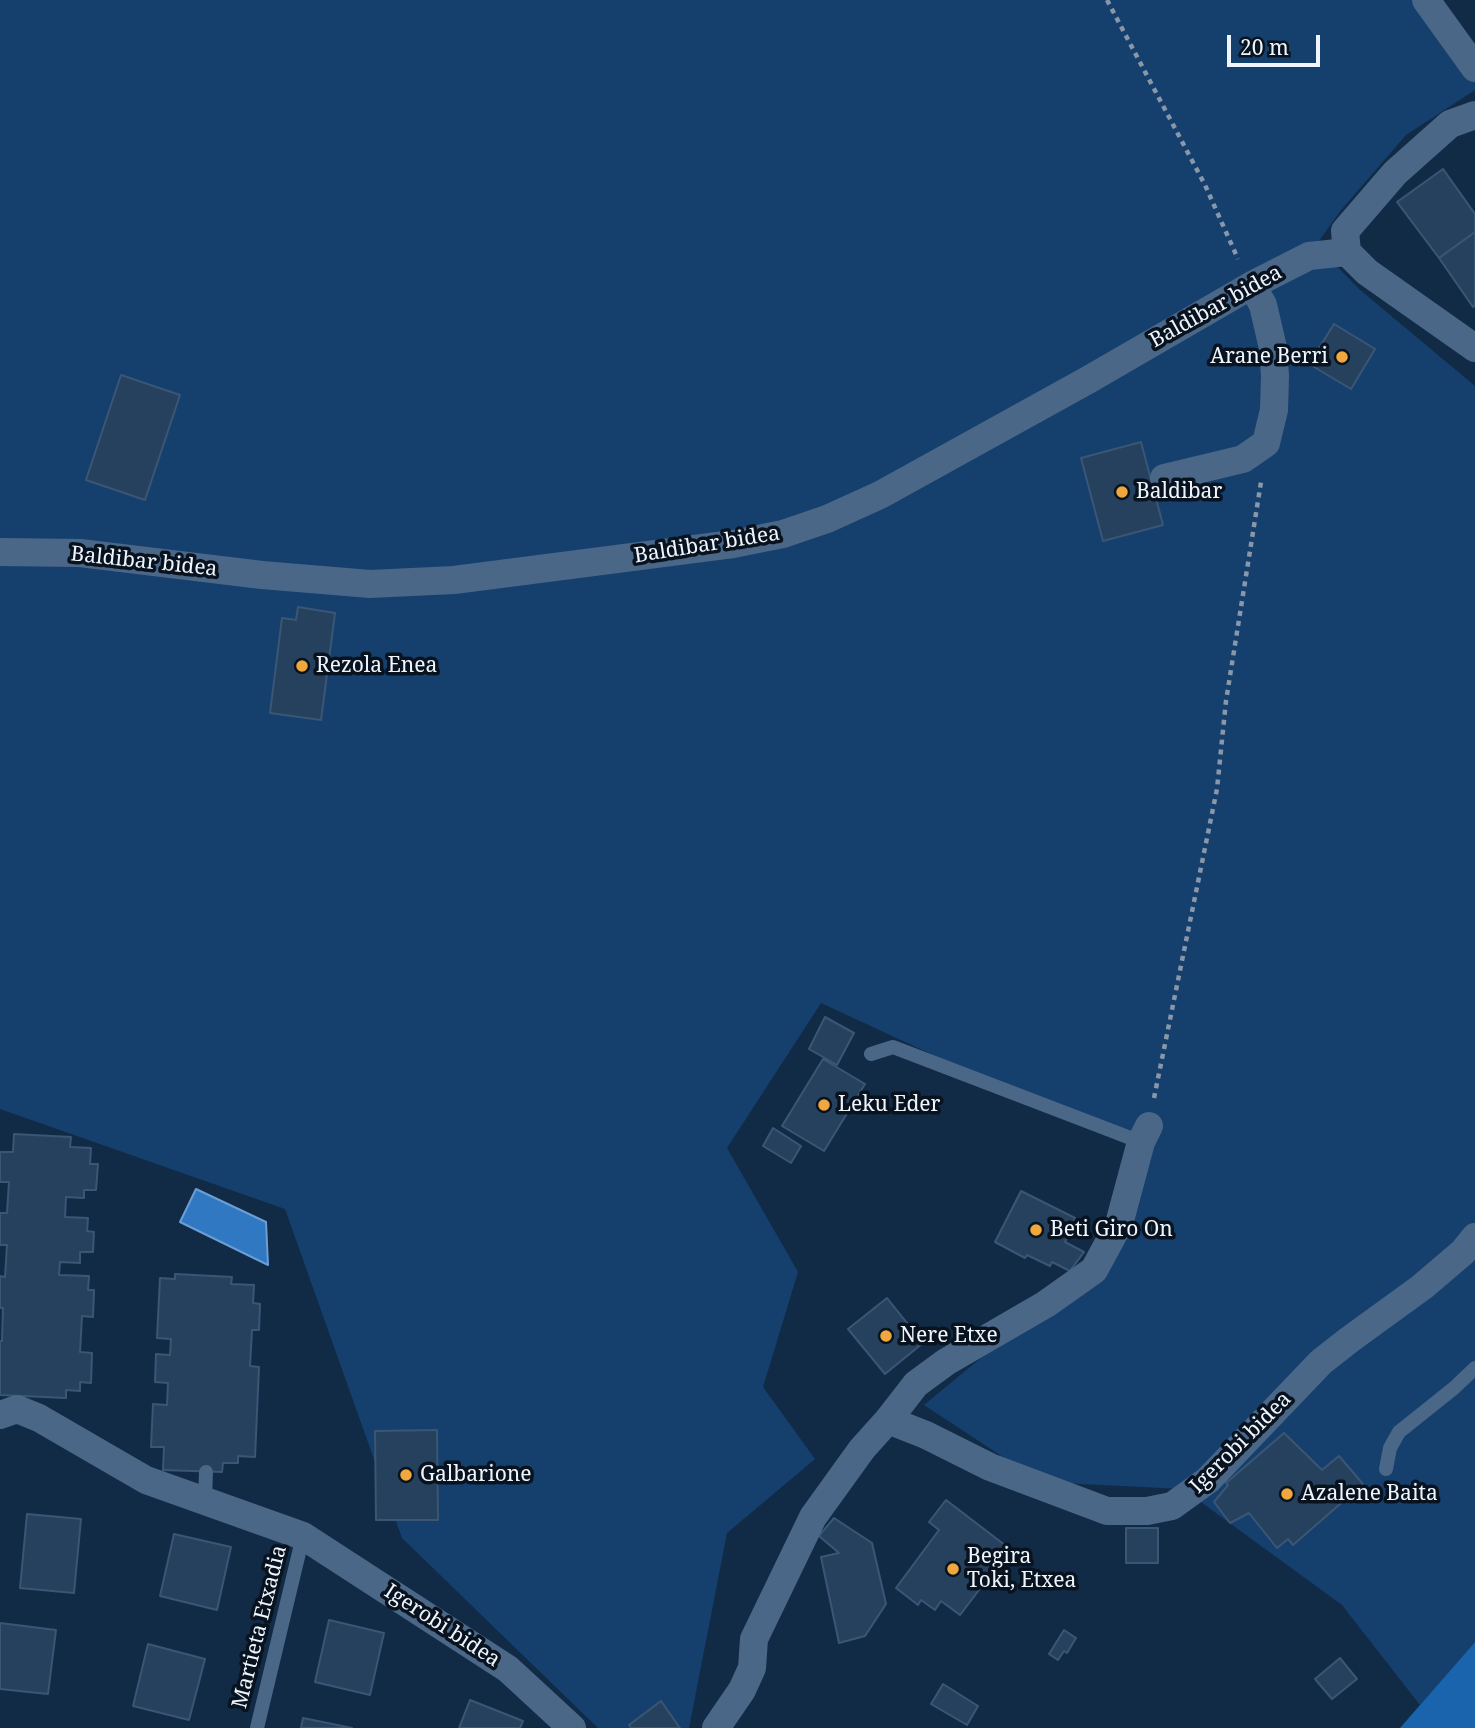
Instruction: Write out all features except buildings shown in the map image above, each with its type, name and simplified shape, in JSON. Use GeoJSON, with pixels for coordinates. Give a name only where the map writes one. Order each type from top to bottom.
{"type":"FeatureCollection","features":[{"type":"Feature","properties":{"kind":"street"},"geometry":{"type":"LineString","coordinates":[[1426,0],[1475,68]]}},
{"type":"Feature","properties":{"kind":"street"},"geometry":{"type":"LineString","coordinates":[[1475,115],[1450,124],[1395,173],[1345,231],[1347,252],[1367,272],[1475,348]]}},
{"type":"Feature","properties":{"kind":"street","name":"Baldibar bidea"},"geometry":{"type":"LineString","coordinates":[[0,552],[80,553],[262,575],[370,584],[454,580],[733,544],[783,534],[827,520],[880,495],[1088,380],[1252,285],[1309,256],[1347,252]]}},
{"type":"Feature","properties":{"kind":"street"},"geometry":{"type":"LineString","coordinates":[[1164,478],[1243,459],[1266,443],[1274,410],[1273,348],[1263,305],[1252,285]]}},
{"type":"Feature","properties":{"kind":"street"},"geometry":{"type":"LineString","coordinates":[[716,1728],[742,1690],[752,1668],[754,1639],[813,1517],[862,1449],[916,1384],[1046,1304],[1094,1270],[1119,1224],[1145,1134]]}},
{"type":"Feature","properties":{"kind":"street","name":"Igerobi bidea"},"geometry":{"type":"LineString","coordinates":[[888,1420],[926,1435],[990,1467],[1107,1511],[1147,1511],[1172,1506],[1208,1480],[1321,1362],[1422,1287],[1463,1252],[1475,1237]]}},
{"type":"Feature","properties":{"kind":"street","name":"Igerobi bidea"},"geometry":{"type":"LineString","coordinates":[[0,1415],[17,1409],[39,1411],[146,1480],[303,1536],[508,1669],[572,1728]]}},
{"type":"Feature","properties":{"kind":"lane"},"geometry":{"type":"LineString","coordinates":[[871,1054],[893,1047],[1145,1134]]}},
{"type":"Feature","properties":{"kind":"lane"},"geometry":{"type":"LineString","coordinates":[[1386,1469],[1390,1448],[1399,1432],[1475,1368]]}},
{"type":"Feature","properties":{"kind":"lane"},"geometry":{"type":"LineString","coordinates":[[205,1501],[206,1472]]}},
{"type":"Feature","properties":{"kind":"lane","name":"Martieta Etxadia"},"geometry":{"type":"LineString","coordinates":[[257,1728],[303,1536]]}},
{"type":"Feature","properties":{"kind":"path"},"geometry":{"type":"LineString","coordinates":[[1107,0],[1205,185],[1233,250],[1252,285]]}},
{"type":"Feature","properties":{"kind":"path"},"geometry":{"type":"LineString","coordinates":[[1145,1134],[1217,789],[1226,701],[1266,443]]}},
{"type":"Feature","properties":{"kind":"shaded area"},"geometry":{"type":"Polygon","coordinates":[[[0,0],[1422,0],[1475,74],[1475,90],[1406,135],[1341,210],[1316,245],[1359,289],[1475,386],[1475,1642],[1420,1705],[1342,1605],[1183,1489],[1041,1482],[924,1405],[1101,1259],[1134,1148],[821,1003],[727,1148],[798,1272],[763,1387],[815,1459],[727,1533],[689,1728],[598,1728],[402,1538],[285,1209],[0,1109],[0,0]]]}},
{"type":"Feature","properties":{"kind":"shaded area"},"geometry":{"type":"Polygon","coordinates":[[[196,1189],[266,1222],[268,1265],[180,1222],[196,1189]]]}},
{"type":"Feature","properties":{"kind":"shaded area"},"geometry":{"type":"Polygon","coordinates":[[[1475,1642],[1475,1728],[1400,1728],[1475,1642]]]}},
{"type":"Feature","properties":{"kind":"place","name":"Arane Berri"},"geometry":{"type":"Point","coordinates":[1342,357]}},
{"type":"Feature","properties":{"kind":"place","name":"Baldibar"},"geometry":{"type":"Point","coordinates":[1122,492]}},
{"type":"Feature","properties":{"kind":"place","name":"Rezola Enea"},"geometry":{"type":"Point","coordinates":[302,666]}},
{"type":"Feature","properties":{"kind":"place","name":"Leku Eder"},"geometry":{"type":"Point","coordinates":[824,1105]}},
{"type":"Feature","properties":{"kind":"place","name":"Beti Giro On"},"geometry":{"type":"Point","coordinates":[1036,1230]}},
{"type":"Feature","properties":{"kind":"place","name":"Nere Etxe"},"geometry":{"type":"Point","coordinates":[886,1336]}},
{"type":"Feature","properties":{"kind":"place","name":"Galbarione"},"geometry":{"type":"Point","coordinates":[406,1475]}},
{"type":"Feature","properties":{"kind":"place","name":"Azalene Baita"},"geometry":{"type":"Point","coordinates":[1287,1494]}},
{"type":"Feature","properties":{"kind":"place","name":"Begira Toki, Etxea"},"geometry":{"type":"Point","coordinates":[953,1569]}}]}
